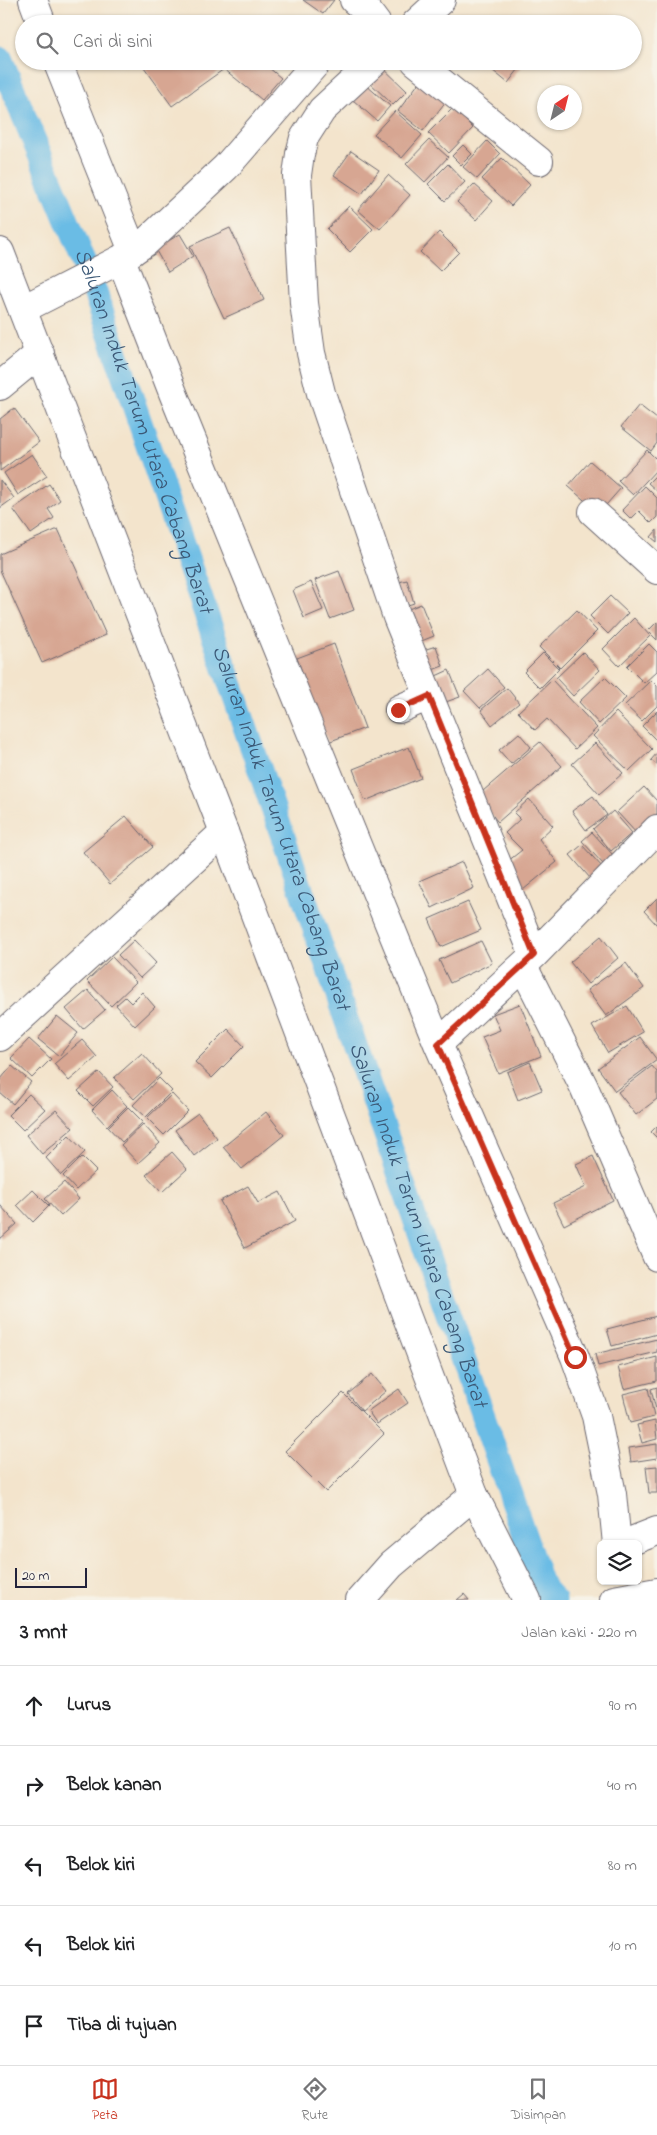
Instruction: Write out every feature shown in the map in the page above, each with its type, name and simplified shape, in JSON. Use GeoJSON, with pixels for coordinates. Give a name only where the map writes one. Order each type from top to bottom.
{"type":"FeatureCollection","features":[{"type":"Feature","properties":{"kind":"street"},"geometry":{"type":"LineString","coordinates":[[33,0],[39,15]]}},
{"type":"Feature","properties":{"kind":"street"},"geometry":{"type":"LineString","coordinates":[[425,15],[441,0]]}},
{"type":"Feature","properties":{"kind":"street"},"geometry":{"type":"LineString","coordinates":[[60,70],[127,255],[173,393],[438,1044],[575,1357],[596,1416],[612,1494],[617,1540]]}},
{"type":"Feature","properties":{"kind":"street"},"geometry":{"type":"LineString","coordinates":[[315,70],[307,99],[304,138],[297,175],[304,303],[311,353],[321,393],[397,617],[414,702],[657,1257]]}},
{"type":"Feature","properties":{"kind":"street"},"geometry":{"type":"LineString","coordinates":[[34,303],[127,255],[146,242],[226,167],[307,99],[359,70]]}},
{"type":"Feature","properties":{"kind":"street"},"geometry":{"type":"LineString","coordinates":[[426,70],[538,161]]}},
{"type":"Feature","properties":{"kind":"street"},"geometry":{"type":"LineString","coordinates":[[0,252],[34,303],[40,354],[224,832],[474,1495],[527,1600]]}},
{"type":"Feature","properties":{"kind":"street"},"geometry":{"type":"LineString","coordinates":[[0,386],[40,354]]}},
{"type":"Feature","properties":{"kind":"street"},"geometry":{"type":"LineString","coordinates":[[593,512],[657,570]]}},
{"type":"Feature","properties":{"kind":"street"},"geometry":{"type":"LineString","coordinates":[[438,1044],[528,960],[657,829]]}},
{"type":"Feature","properties":{"kind":"street"},"geometry":{"type":"LineString","coordinates":[[0,1037],[224,832]]}},
{"type":"Feature","properties":{"kind":"street"},"geometry":{"type":"LineString","coordinates":[[360,1600],[390,1564],[474,1495]]}},
{"type":"Feature","properties":{"kind":"street"},"geometry":{"type":"LineString","coordinates":[[634,1540],[657,1531]]}},
{"type":"Feature","properties":{"kind":"street"},"geometry":{"type":"LineString","coordinates":[[619,1594],[657,1592]]}},
{"type":"Feature","properties":{"kind":"building"},"geometry":{"type":"Polygon","coordinates":[[[303,0],[334,0],[323,14],[303,0]]]}},
{"type":"Feature","properties":{"kind":"building"},"geometry":{"type":"Polygon","coordinates":[[[146,70],[223,70],[172,106],[146,70]]]}},
{"type":"Feature","properties":{"kind":"building"},"geometry":{"type":"Polygon","coordinates":[[[225,70],[272,70],[281,78],[262,100],[225,70]]]}},
{"type":"Feature","properties":{"kind":"building"},"geometry":{"type":"Polygon","coordinates":[[[369,70],[385,70],[407,91],[393,105],[363,76],[369,70]]]}},
{"type":"Feature","properties":{"kind":"building"},"geometry":{"type":"Polygon","coordinates":[[[492,70],[518,70],[508,83],[492,70]]]}},
{"type":"Feature","properties":{"kind":"building"},"geometry":{"type":"Polygon","coordinates":[[[424,76],[450,96],[423,131],[398,111],[424,76]]]}},
{"type":"Feature","properties":{"kind":"building"},"geometry":{"type":"Polygon","coordinates":[[[366,85],[390,106],[377,121],[353,100],[366,85]]]}},
{"type":"Feature","properties":{"kind":"building"},"geometry":{"type":"Polygon","coordinates":[[[453,108],[473,128],[449,153],[428,133],[453,108]]]}},
{"type":"Feature","properties":{"kind":"building"},"geometry":{"type":"Polygon","coordinates":[[[395,111],[422,135],[402,158],[374,134],[395,111]]]}},
{"type":"Feature","properties":{"kind":"building"},"geometry":{"type":"Polygon","coordinates":[[[429,140],[448,157],[425,182],[406,164],[429,140]]]}},
{"type":"Feature","properties":{"kind":"building"},"geometry":{"type":"Polygon","coordinates":[[[487,141],[500,154],[477,179],[463,167],[487,141]]]}},
{"type":"Feature","properties":{"kind":"building"},"geometry":{"type":"Polygon","coordinates":[[[463,145],[472,154],[461,165],[452,156],[463,145]]]}},
{"type":"Feature","properties":{"kind":"building"},"geometry":{"type":"Polygon","coordinates":[[[351,151],[379,170],[362,194],[334,175],[351,151]]]}},
{"type":"Feature","properties":{"kind":"building"},"geometry":{"type":"Polygon","coordinates":[[[502,158],[530,185],[511,206],[482,179],[502,158]]]}},
{"type":"Feature","properties":{"kind":"building"},"geometry":{"type":"Polygon","coordinates":[[[448,164],[465,182],[445,201],[428,184],[448,164]]]}},
{"type":"Feature","properties":{"kind":"building"},"geometry":{"type":"Polygon","coordinates":[[[388,175],[410,195],[380,229],[358,210],[388,175]]]}},
{"type":"Feature","properties":{"kind":"building"},"geometry":{"type":"Polygon","coordinates":[[[474,184],[493,201],[476,220],[457,202],[474,184]]]}},
{"type":"Feature","properties":{"kind":"building"},"geometry":{"type":"Polygon","coordinates":[[[349,206],[373,229],[350,252],[327,229],[349,206]]]}},
{"type":"Feature","properties":{"kind":"building"},"geometry":{"type":"Polygon","coordinates":[[[230,228],[264,300],[224,318],[190,246],[230,228]]]}},
{"type":"Feature","properties":{"kind":"building"},"geometry":{"type":"Polygon","coordinates":[[[439,232],[459,252],[440,271],[420,252],[439,232]]]}},
{"type":"Feature","properties":{"kind":"building"},"geometry":{"type":"Polygon","coordinates":[[[180,234],[193,256],[168,272],[155,249],[180,234]]]}},
{"type":"Feature","properties":{"kind":"building"},"geometry":{"type":"Polygon","coordinates":[[[639,405],[657,419],[657,443],[651,451],[621,427],[639,405]]]}},
{"type":"Feature","properties":{"kind":"building"},"geometry":{"type":"Polygon","coordinates":[[[14,408],[39,442],[0,471],[0,419],[14,408]]]}},
{"type":"Feature","properties":{"kind":"building"},"geometry":{"type":"Polygon","coordinates":[[[647,450],[655,458],[657,455],[657,469],[633,495],[618,481],[647,450]]]}},
{"type":"Feature","properties":{"kind":"building"},"geometry":{"type":"Polygon","coordinates":[[[32,454],[47,476],[18,495],[4,473],[32,454]]]}},
{"type":"Feature","properties":{"kind":"building"},"geometry":{"type":"Polygon","coordinates":[[[590,461],[621,488],[599,513],[568,486],[590,461]]]}},
{"type":"Feature","properties":{"kind":"building"},"geometry":{"type":"Polygon","coordinates":[[[657,474],[657,491],[648,483],[657,474]]]}},
{"type":"Feature","properties":{"kind":"building"},"geometry":{"type":"Polygon","coordinates":[[[0,480],[14,498],[0,508],[0,480]]]}},
{"type":"Feature","properties":{"kind":"building"},"geometry":{"type":"Polygon","coordinates":[[[49,484],[60,500],[48,509],[54,518],[31,534],[13,509],[49,484]]]}},
{"type":"Feature","properties":{"kind":"building"},"geometry":{"type":"Polygon","coordinates":[[[645,486],[657,498],[657,517],[651,523],[639,511],[631,519],[622,510],[645,486]]]}},
{"type":"Feature","properties":{"kind":"building"},"geometry":{"type":"Polygon","coordinates":[[[58,529],[106,635],[42,663],[0,570],[0,554],[58,529]]]}},
{"type":"Feature","properties":{"kind":"building"},"geometry":{"type":"Polygon","coordinates":[[[657,530],[657,542],[651,537],[657,530]]]}},
{"type":"Feature","properties":{"kind":"building"},"geometry":{"type":"Polygon","coordinates":[[[339,571],[354,610],[330,619],[315,580],[339,571]]]}},
{"type":"Feature","properties":{"kind":"building"},"geometry":{"type":"Polygon","coordinates":[[[407,580],[414,603],[402,607],[395,583],[407,580]]]}},
{"type":"Feature","properties":{"kind":"building"},"geometry":{"type":"Polygon","coordinates":[[[311,582],[323,610],[304,618],[293,590],[311,582]]]}},
{"type":"Feature","properties":{"kind":"building"},"geometry":{"type":"Polygon","coordinates":[[[610,596],[628,613],[608,634],[590,616],[610,596]]]}},
{"type":"Feature","properties":{"kind":"building"},"geometry":{"type":"Polygon","coordinates":[[[421,604],[434,636],[414,644],[401,612],[421,604]]]}},
{"type":"Feature","properties":{"kind":"building"},"geometry":{"type":"Polygon","coordinates":[[[577,610],[597,631],[560,668],[539,647],[577,610]]]}},
{"type":"Feature","properties":{"kind":"building"},"geometry":{"type":"Polygon","coordinates":[[[634,618],[650,636],[619,666],[603,649],[634,618]]]}},
{"type":"Feature","properties":{"kind":"building"},"geometry":{"type":"Polygon","coordinates":[[[657,622],[657,640],[648,631],[657,622]]]}},
{"type":"Feature","properties":{"kind":"building"},"geometry":{"type":"Polygon","coordinates":[[[334,644],[365,728],[328,742],[297,658],[334,644]]]}},
{"type":"Feature","properties":{"kind":"building"},"geometry":{"type":"Polygon","coordinates":[[[649,644],[657,652],[657,671],[644,683],[627,666],[649,644]]]}},
{"type":"Feature","properties":{"kind":"building"},"geometry":{"type":"Polygon","coordinates":[[[436,646],[443,666],[427,672],[420,651],[436,646]]]}},
{"type":"Feature","properties":{"kind":"building"},"geometry":{"type":"Polygon","coordinates":[[[583,652],[600,670],[573,696],[556,678],[583,652]]]}},
{"type":"Feature","properties":{"kind":"building"},"geometry":{"type":"Polygon","coordinates":[[[543,653],[559,669],[540,688],[524,672],[543,653]]]}},
{"type":"Feature","properties":{"kind":"building"},"geometry":{"type":"Polygon","coordinates":[[[488,669],[504,687],[480,708],[464,691],[488,669]]]}},
{"type":"Feature","properties":{"kind":"building"},"geometry":{"type":"Polygon","coordinates":[[[449,670],[460,697],[437,705],[427,680],[449,670]]]}},
{"type":"Feature","properties":{"kind":"building"},"geometry":{"type":"Polygon","coordinates":[[[605,677],[626,698],[599,724],[579,702],[605,677]]]}},
{"type":"Feature","properties":{"kind":"building"},"geometry":{"type":"Polygon","coordinates":[[[552,680],[597,728],[575,749],[547,719],[535,730],[518,712],[552,680]]]}},
{"type":"Feature","properties":{"kind":"building"},"geometry":{"type":"Polygon","coordinates":[[[651,680],[657,686],[657,706],[642,721],[625,705],[651,680]]]}},
{"type":"Feature","properties":{"kind":"building"},"geometry":{"type":"Polygon","coordinates":[[[507,688],[519,703],[492,725],[481,710],[507,688]]]}},
{"type":"Feature","properties":{"kind":"building"},"geometry":{"type":"Polygon","coordinates":[[[657,711],[657,741],[642,726],[657,711]]]}},
{"type":"Feature","properties":{"kind":"building"},"geometry":{"type":"Polygon","coordinates":[[[616,712],[652,749],[629,771],[593,736],[616,712]]]}},
{"type":"Feature","properties":{"kind":"building"},"geometry":{"type":"Polygon","coordinates":[[[519,733],[531,747],[511,764],[499,750],[519,733]]]}},
{"type":"Feature","properties":{"kind":"building"},"geometry":{"type":"Polygon","coordinates":[[[540,742],[562,766],[498,822],[476,797],[540,742]]]}},
{"type":"Feature","properties":{"kind":"building"},"geometry":{"type":"Polygon","coordinates":[[[595,743],[623,773],[599,794],[572,764],[595,743]]]}},
{"type":"Feature","properties":{"kind":"building"},"geometry":{"type":"Polygon","coordinates":[[[409,747],[421,778],[365,801],[353,769],[409,747]]]}},
{"type":"Feature","properties":{"kind":"building"},"geometry":{"type":"Polygon","coordinates":[[[657,753],[657,765],[651,760],[657,753]]]}},
{"type":"Feature","properties":{"kind":"building"},"geometry":{"type":"Polygon","coordinates":[[[644,787],[657,801],[657,815],[637,834],[617,812],[644,787]]]}},
{"type":"Feature","properties":{"kind":"building"},"geometry":{"type":"Polygon","coordinates":[[[593,796],[607,815],[586,830],[572,811],[593,796]]]}},
{"type":"Feature","properties":{"kind":"building"},"geometry":{"type":"Polygon","coordinates":[[[529,799],[553,826],[539,839],[557,862],[523,890],[503,865],[522,850],[505,833],[520,819],[514,813],[529,799]]]}},
{"type":"Feature","properties":{"kind":"building"},"geometry":{"type":"Polygon","coordinates":[[[613,811],[632,833],[611,851],[593,829],[613,811]]]}},
{"type":"Feature","properties":{"kind":"building"},"geometry":{"type":"Polygon","coordinates":[[[126,816],[153,847],[110,884],[83,852],[126,816]]]}},
{"type":"Feature","properties":{"kind":"building"},"geometry":{"type":"Polygon","coordinates":[[[592,832],[613,855],[603,864],[582,841],[592,832]]]}},
{"type":"Feature","properties":{"kind":"building"},"geometry":{"type":"Polygon","coordinates":[[[582,845],[603,868],[590,878],[570,855],[582,845]]]}},
{"type":"Feature","properties":{"kind":"building"},"geometry":{"type":"Polygon","coordinates":[[[462,862],[474,888],[432,908],[419,881],[462,862]]]}},
{"type":"Feature","properties":{"kind":"building"},"geometry":{"type":"Polygon","coordinates":[[[657,898],[657,925],[644,911],[657,898]]]}},
{"type":"Feature","properties":{"kind":"building"},"geometry":{"type":"Polygon","coordinates":[[[468,902],[481,930],[441,947],[429,919],[468,902]]]}},
{"type":"Feature","properties":{"kind":"building"},"geometry":{"type":"Polygon","coordinates":[[[601,936],[618,958],[588,984],[570,962],[601,936]]]}},
{"type":"Feature","properties":{"kind":"building"},"geometry":{"type":"Polygon","coordinates":[[[134,940],[156,963],[140,978],[118,955],[134,940]]]}},
{"type":"Feature","properties":{"kind":"building"},"geometry":{"type":"Polygon","coordinates":[[[481,941],[492,963],[450,983],[439,960],[481,941]]]}},
{"type":"Feature","properties":{"kind":"building"},"geometry":{"type":"Polygon","coordinates":[[[112,957],[136,982],[111,1006],[87,981],[112,957]]]}},
{"type":"Feature","properties":{"kind":"building"},"geometry":{"type":"Polygon","coordinates":[[[626,963],[644,988],[606,1016],[587,990],[626,963]]]}},
{"type":"Feature","properties":{"kind":"building"},"geometry":{"type":"Polygon","coordinates":[[[88,990],[105,1010],[83,1029],[66,1009],[88,990]]]}},
{"type":"Feature","properties":{"kind":"building"},"geometry":{"type":"Polygon","coordinates":[[[142,992],[155,1007],[135,1026],[116,1005],[125,997],[131,1003],[142,992]]]}},
{"type":"Feature","properties":{"kind":"building"},"geometry":{"type":"Polygon","coordinates":[[[520,1004],[541,1056],[498,1073],[482,1037],[500,1030],[493,1014],[520,1004]]]}},
{"type":"Feature","properties":{"kind":"building"},"geometry":{"type":"Polygon","coordinates":[[[627,1006],[643,1032],[608,1053],[592,1026],[627,1006]]]}},
{"type":"Feature","properties":{"kind":"building"},"geometry":{"type":"Polygon","coordinates":[[[57,1016],[78,1033],[59,1056],[38,1039],[57,1016]]]}},
{"type":"Feature","properties":{"kind":"building"},"geometry":{"type":"Polygon","coordinates":[[[228,1029],[244,1046],[212,1078],[195,1062],[228,1029]]]}},
{"type":"Feature","properties":{"kind":"building"},"geometry":{"type":"Polygon","coordinates":[[[640,1037],[657,1060],[615,1091],[598,1068],[640,1037]]]}},
{"type":"Feature","properties":{"kind":"building"},"geometry":{"type":"Polygon","coordinates":[[[29,1039],[51,1059],[32,1078],[11,1058],[29,1039]]]}},
{"type":"Feature","properties":{"kind":"building"},"geometry":{"type":"Polygon","coordinates":[[[82,1040],[97,1057],[69,1081],[54,1064],[82,1040]]]}},
{"type":"Feature","properties":{"kind":"building"},"geometry":{"type":"Polygon","coordinates":[[[142,1053],[161,1074],[134,1099],[114,1078],[142,1053]]]}},
{"type":"Feature","properties":{"kind":"building"},"geometry":{"type":"Polygon","coordinates":[[[530,1062],[542,1090],[518,1100],[507,1072],[530,1062]]]}},
{"type":"Feature","properties":{"kind":"building"},"geometry":{"type":"Polygon","coordinates":[[[12,1066],[31,1082],[13,1104],[0,1093],[0,1080],[12,1066]]]}},
{"type":"Feature","properties":{"kind":"building"},"geometry":{"type":"Polygon","coordinates":[[[652,1066],[657,1072],[657,1099],[636,1115],[618,1092],[652,1066]]]}},
{"type":"Feature","properties":{"kind":"building"},"geometry":{"type":"Polygon","coordinates":[[[99,1072],[113,1087],[93,1106],[78,1091],[99,1072]]]}},
{"type":"Feature","properties":{"kind":"building"},"geometry":{"type":"Polygon","coordinates":[[[159,1078],[172,1091],[146,1117],[133,1105],[159,1078]]]}},
{"type":"Feature","properties":{"kind":"building"},"geometry":{"type":"Polygon","coordinates":[[[112,1090],[127,1106],[107,1126],[92,1110],[112,1090]]]}},
{"type":"Feature","properties":{"kind":"building"},"geometry":{"type":"Polygon","coordinates":[[[29,1094],[45,1109],[23,1130],[8,1115],[29,1094]]]}},
{"type":"Feature","properties":{"kind":"building"},"geometry":{"type":"Polygon","coordinates":[[[172,1094],[188,1111],[164,1135],[147,1118],[172,1094]]]}},
{"type":"Feature","properties":{"kind":"building"},"geometry":{"type":"Polygon","coordinates":[[[128,1107],[143,1122],[122,1142],[108,1127],[128,1107]]]}},
{"type":"Feature","properties":{"kind":"building"},"geometry":{"type":"Polygon","coordinates":[[[56,1110],[73,1128],[42,1154],[26,1135],[56,1110]]]}},
{"type":"Feature","properties":{"kind":"building"},"geometry":{"type":"Polygon","coordinates":[[[266,1112],[284,1135],[242,1169],[223,1147],[266,1112]]]}},
{"type":"Feature","properties":{"kind":"building"},"geometry":{"type":"Polygon","coordinates":[[[198,1113],[217,1138],[194,1156],[175,1130],[198,1113]]]}},
{"type":"Feature","properties":{"kind":"building"},"geometry":{"type":"Polygon","coordinates":[[[143,1124],[160,1143],[138,1163],[121,1145],[143,1124]]]}},
{"type":"Feature","properties":{"kind":"building"},"geometry":{"type":"Polygon","coordinates":[[[657,1126],[657,1138],[651,1132],[657,1126]]]}},
{"type":"Feature","properties":{"kind":"building"},"geometry":{"type":"Polygon","coordinates":[[[69,1135],[85,1152],[61,1175],[46,1158],[69,1135]]]}},
{"type":"Feature","properties":{"kind":"building"},"geometry":{"type":"Polygon","coordinates":[[[172,1152],[187,1169],[162,1192],[146,1175],[172,1152]]]}},
{"type":"Feature","properties":{"kind":"building"},"geometry":{"type":"Polygon","coordinates":[[[593,1156],[613,1200],[564,1225],[553,1203],[586,1187],[576,1164],[593,1156]]]}},
{"type":"Feature","properties":{"kind":"building"},"geometry":{"type":"Polygon","coordinates":[[[82,1157],[96,1171],[76,1190],[63,1176],[82,1157]]]}},
{"type":"Feature","properties":{"kind":"building"},"geometry":{"type":"Polygon","coordinates":[[[64,1182],[79,1199],[61,1216],[45,1199],[64,1182]]]}},
{"type":"Feature","properties":{"kind":"building"},"geometry":{"type":"Polygon","coordinates":[[[248,1186],[258,1203],[280,1192],[295,1221],[245,1248],[220,1201],[248,1186]]]}},
{"type":"Feature","properties":{"kind":"building"},"geometry":{"type":"Polygon","coordinates":[[[33,1190],[49,1206],[33,1222],[17,1205],[33,1190]]]}},
{"type":"Feature","properties":{"kind":"building"},"geometry":{"type":"Polygon","coordinates":[[[0,1205],[17,1224],[0,1239],[0,1205]]]}},
{"type":"Feature","properties":{"kind":"building"},"geometry":{"type":"Polygon","coordinates":[[[657,1316],[657,1334],[612,1346],[607,1329],[657,1316]]]}},
{"type":"Feature","properties":{"kind":"building"},"geometry":{"type":"Polygon","coordinates":[[[657,1339],[657,1352],[598,1366],[595,1354],[657,1339]]]}},
{"type":"Feature","properties":{"kind":"building"},"geometry":{"type":"Polygon","coordinates":[[[657,1357],[657,1381],[624,1389],[618,1367],[657,1357]]]}},
{"type":"Feature","properties":{"kind":"building"},"geometry":{"type":"Polygon","coordinates":[[[372,1374],[386,1391],[362,1411],[348,1394],[372,1374]]]}},
{"type":"Feature","properties":{"kind":"building"},"geometry":{"type":"Polygon","coordinates":[[[657,1387],[657,1410],[656,1410],[651,1389],[657,1387]]]}},
{"type":"Feature","properties":{"kind":"building"},"geometry":{"type":"Polygon","coordinates":[[[648,1388],[654,1417],[630,1423],[623,1394],[648,1388]]]}},
{"type":"Feature","properties":{"kind":"building"},"geometry":{"type":"Polygon","coordinates":[[[399,1389],[408,1403],[377,1424],[368,1411],[399,1389]]]}},
{"type":"Feature","properties":{"kind":"building"},"geometry":{"type":"Polygon","coordinates":[[[343,1393],[384,1434],[326,1492],[285,1451],[343,1393]]]}},
{"type":"Feature","properties":{"kind":"building"},"geometry":{"type":"Polygon","coordinates":[[[655,1421],[657,1439],[642,1443],[637,1425],[655,1421]]]}},
{"type":"Feature","properties":{"kind":"building"},"geometry":{"type":"Polygon","coordinates":[[[657,1444],[657,1458],[631,1462],[629,1448],[657,1444]]]}},
{"type":"Feature","properties":{"kind":"building"},"geometry":{"type":"Polygon","coordinates":[[[657,1466],[657,1493],[649,1493],[646,1467],[657,1466]]]}},
{"type":"Feature","properties":{"kind":"building"},"geometry":{"type":"Polygon","coordinates":[[[464,1594],[469,1600],[457,1600],[464,1594]]]}},
{"type":"Feature","properties":{"kind":"waterway","name":"Saluran Induk Tarum Utara Cabang Barat"},"geometry":{"type":"LineString","coordinates":[[0,58],[87,269],[542,1587],[554,1600]]}},
{"type":"Feature","properties":{"kind":"route"},"geometry":{"type":"LineString","coordinates":[[398,710],[429,696],[534,955],[438,1044],[575,1357]]}}]}
